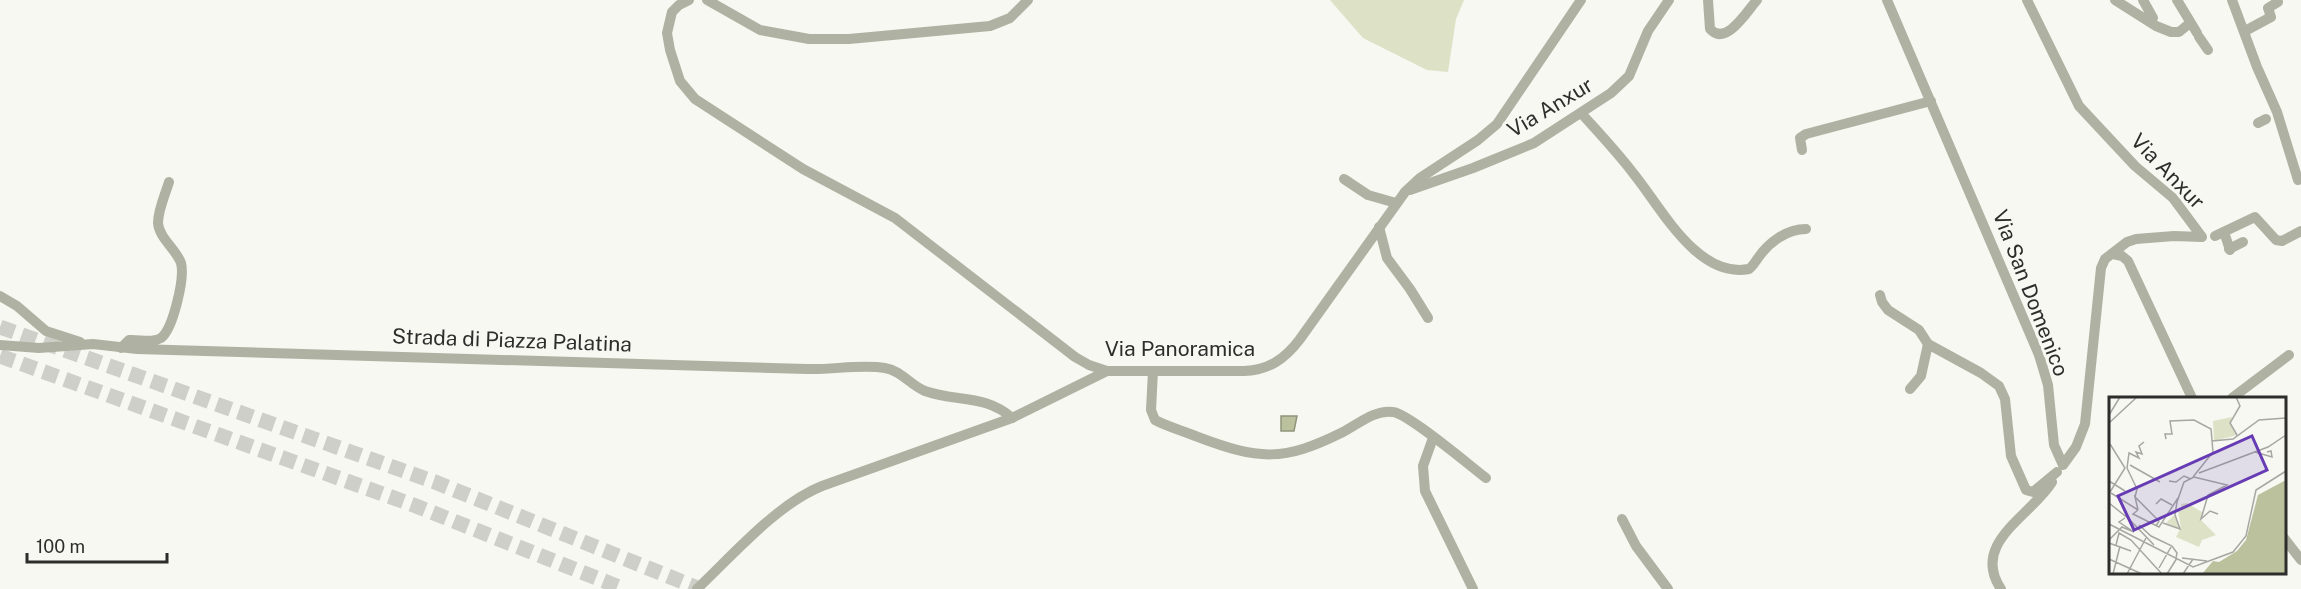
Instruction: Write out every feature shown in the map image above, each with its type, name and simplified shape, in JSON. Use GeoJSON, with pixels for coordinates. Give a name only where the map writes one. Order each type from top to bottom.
{"type":"FeatureCollection","features":[{"type":"Feature","properties":{"kind":"street","name":"Via Panoramica"},"geometry":{"type":"LineString","coordinates":[[689,0],[672,12],[668,24],[668,39],[681,85],[694,99],[803,169],[882,210],[1075,357],[1089,365],[1107,370],[1252,371],[1276,363],[1300,339],[1405,192],[1420,178],[1478,140],[1497,124],[1581,0]]}},
{"type":"Feature","properties":{"kind":"street"},"geometry":{"type":"LineString","coordinates":[[707,0],[760,30],[827,40],[990,26],[1010,18],[1028,0]]}},
{"type":"Feature","properties":{"kind":"street","name":"Via Anxur"},"geometry":{"type":"LineString","coordinates":[[1405,192],[1518,150],[1548,135],[1616,89],[1629,76],[1648,31],[1669,0]]}},
{"type":"Feature","properties":{"kind":"street"},"geometry":{"type":"LineString","coordinates":[[1708,0],[1710,29],[1714,34],[1722,35],[1730,30],[1757,0]]}},
{"type":"Feature","properties":{"kind":"street","name":"Via San Domenico"},"geometry":{"type":"LineString","coordinates":[[1887,0],[2039,355],[2048,385],[2054,445],[2060,468]]}},
{"type":"Feature","properties":{"kind":"street","name":"Via Anxur"},"geometry":{"type":"LineString","coordinates":[[2027,0],[2079,106],[2135,166],[2173,198],[2213,237]]}},
{"type":"Feature","properties":{"kind":"street"},"geometry":{"type":"LineString","coordinates":[[2115,0],[2166,30],[2180,32],[2190,23]]}},
{"type":"Feature","properties":{"kind":"street"},"geometry":{"type":"LineString","coordinates":[[2143,0],[2153,18]]}},
{"type":"Feature","properties":{"kind":"street"},"geometry":{"type":"LineString","coordinates":[[2177,0],[2208,50]]}},
{"type":"Feature","properties":{"kind":"street"},"geometry":{"type":"LineString","coordinates":[[2223,0],[2233,3],[2277,112],[2285,149],[2298,180]]}},
{"type":"Feature","properties":{"kind":"street"},"geometry":{"type":"LineString","coordinates":[[2246,35],[2271,17],[2268,8],[2278,3]]}},
{"type":"Feature","properties":{"kind":"street"},"geometry":{"type":"LineString","coordinates":[[1802,150],[1800,138],[1806,134],[1930,101]]}},
{"type":"Feature","properties":{"kind":"street"},"geometry":{"type":"LineString","coordinates":[[1581,113],[1633,173],[1678,232],[1691,246],[1716,265],[1735,271],[1749,269],[1760,255],[1783,234],[1794,229],[1806,229]]}},
{"type":"Feature","properties":{"kind":"street"},"geometry":{"type":"LineString","coordinates":[[1344,179],[1368,195],[1396,203]]}},
{"type":"Feature","properties":{"kind":"street"},"geometry":{"type":"LineString","coordinates":[[121,348],[129,340],[147,342],[158,339],[167,331],[172,318],[182,267],[158,223],[169,182]]}},
{"type":"Feature","properties":{"kind":"street"},"geometry":{"type":"LineString","coordinates":[[2243,242],[2230,249],[2213,237],[2255,217],[2276,240],[2282,241],[2301,231]]}},
{"type":"Feature","properties":{"kind":"street"},"geometry":{"type":"LineString","coordinates":[[1379,227],[1386,255],[1413,292],[1428,318]]}},
{"type":"Feature","properties":{"kind":"street","name":"Via Anxur"},"geometry":{"type":"LineString","coordinates":[[2113,254],[2127,242],[2136,239],[2164,236],[2213,237]]}},
{"type":"Feature","properties":{"kind":"street"},"geometry":{"type":"LineString","coordinates":[[2113,254],[2122,256],[2128,261],[2191,397]]}},
{"type":"Feature","properties":{"kind":"street","name":"Via San Domenico"},"geometry":{"type":"LineString","coordinates":[[2060,468],[2076,447],[2084,428],[2101,268],[2105,259],[2113,254]]}},
{"type":"Feature","properties":{"kind":"street"},"geometry":{"type":"LineString","coordinates":[[1880,294],[1888,310],[1918,330],[1928,344],[1981,373],[2001,390],[2005,399],[2011,456],[2026,490],[2033,492],[2060,468]]}},
{"type":"Feature","properties":{"kind":"street"},"geometry":{"type":"LineString","coordinates":[[0,296],[17,306],[46,331],[89,344]]}},
{"type":"Feature","properties":{"kind":"street","name":"Strada di Piazza Palatina"},"geometry":{"type":"LineString","coordinates":[[0,345],[45,348],[89,344],[121,348],[812,369],[883,368],[897,372],[922,390],[985,401],[999,407],[1011,418]]}},
{"type":"Feature","properties":{"kind":"street"},"geometry":{"type":"LineString","coordinates":[[1910,389],[1923,373],[1928,344]]}},
{"type":"Feature","properties":{"kind":"street"},"geometry":{"type":"LineString","coordinates":[[2235,397],[2289,355]]}},
{"type":"Feature","properties":{"kind":"street"},"geometry":{"type":"LineString","coordinates":[[696,589],[777,514],[802,495],[853,474],[1011,418],[1107,370]]}},
{"type":"Feature","properties":{"kind":"street"},"geometry":{"type":"LineString","coordinates":[[1153,370],[1151,410],[1155,420],[1244,453],[1273,454],[1306,448],[1386,411],[1402,414],[1486,478]]}},
{"type":"Feature","properties":{"kind":"street"},"geometry":{"type":"LineString","coordinates":[[1433,438],[1424,461],[1425,490],[1473,589]]}},
{"type":"Feature","properties":{"kind":"street"},"geometry":{"type":"LineString","coordinates":[[2001,589],[1993,573],[1991,562],[1995,547],[2050,486],[2060,468]]}},
{"type":"Feature","properties":{"kind":"street"},"geometry":{"type":"LineString","coordinates":[[1622,519],[1636,546],[1668,589]]}},
{"type":"Feature","properties":{"kind":"street"},"geometry":{"type":"LineString","coordinates":[[2286,541],[2301,560]]}},
{"type":"Feature","properties":{"kind":"shaded area"},"geometry":{"type":"Polygon","coordinates":[[[1330,0],[1464,0],[1456,19],[1448,72],[1427,70],[1363,38],[1330,0]]]}},
{"type":"Feature","properties":{"kind":"shaded area"},"geometry":{"type":"Polygon","coordinates":[[[1281,416],[1297,416],[1294,431],[1281,431],[1281,416]]]}},
{"type":"Feature","properties":{"kind":"tunnel"},"geometry":{"type":"LineString","coordinates":[[0,327],[435,482],[700,589]]}},
{"type":"Feature","properties":{"kind":"tunnel"},"geometry":{"type":"LineString","coordinates":[[0,356],[416,506],[624,589]]}}]}
